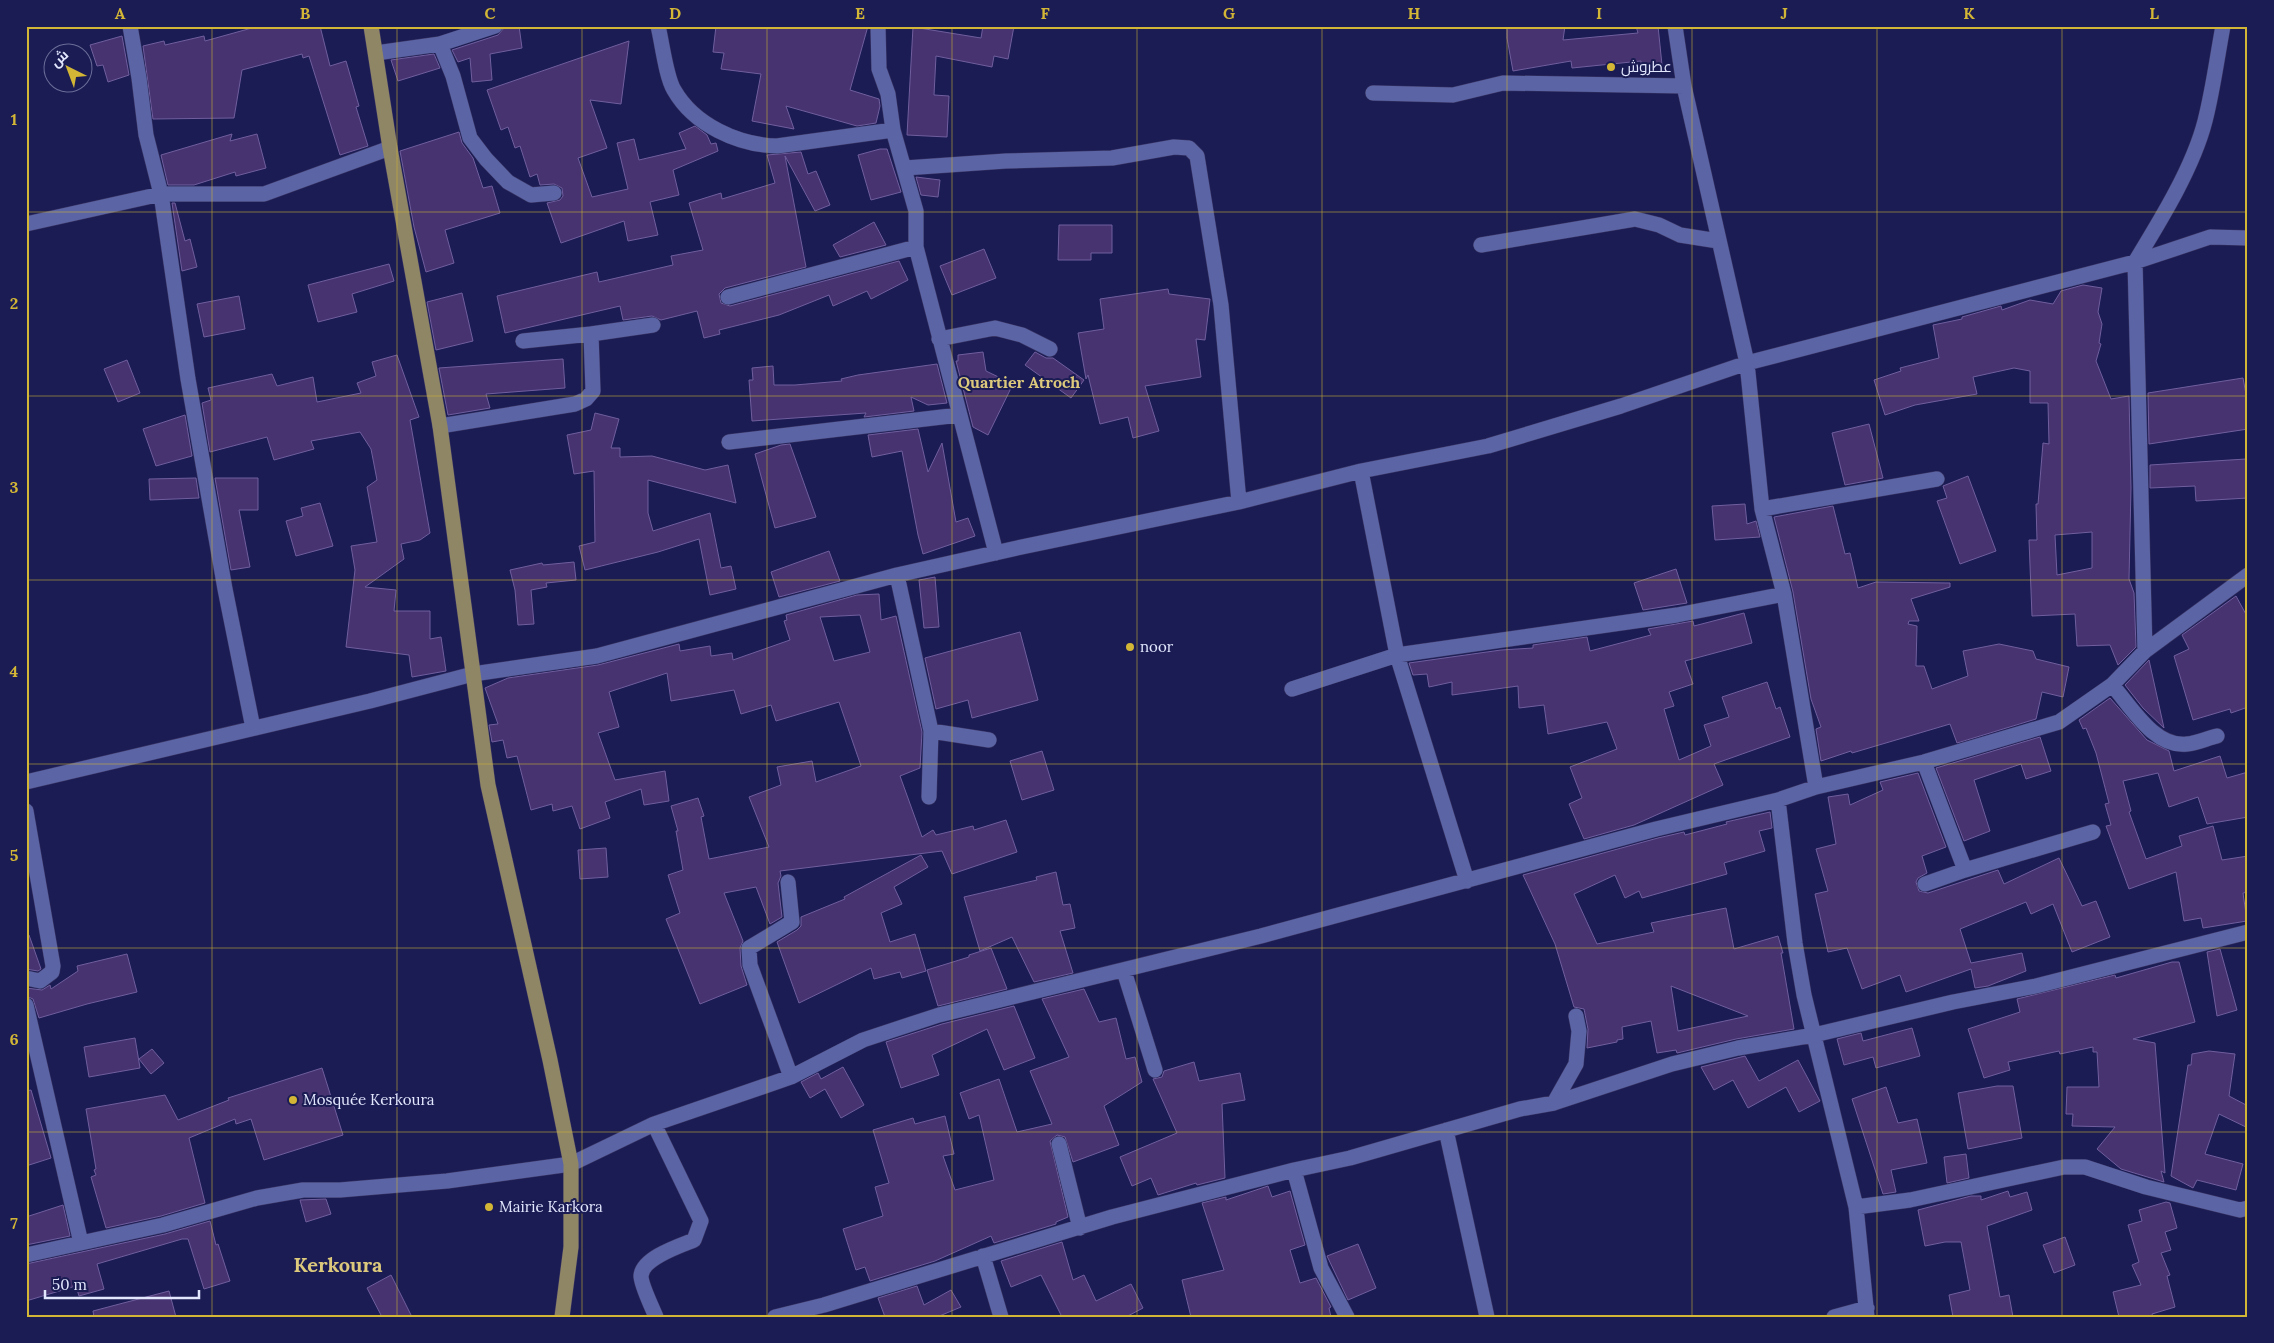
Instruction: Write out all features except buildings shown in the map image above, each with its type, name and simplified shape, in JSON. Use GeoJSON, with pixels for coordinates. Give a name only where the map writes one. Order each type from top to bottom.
{"type":"FeatureCollection","features":[{"type":"Feature","properties":{"kind":"main road"},"geometry":{"type":"LineString","coordinates":[[371,26],[390,148],[440,426],[488,784],[550,1060],[571,1164],[571,1247],[562,1317]]}},
{"type":"Feature","properties":{"kind":"street"},"geometry":{"type":"LineString","coordinates":[[130,26],[146,135],[161,194],[189,388],[225,589],[253,728]]}},
{"type":"Feature","properties":{"kind":"street"},"geometry":{"type":"LineString","coordinates":[[376,53],[440,44],[495,26]]}},
{"type":"Feature","properties":{"kind":"street"},"geometry":{"type":"LineString","coordinates":[[658,26],[673,89],[700,119],[728,137],[758,146],[777,146],[893,130]]}},
{"type":"Feature","properties":{"kind":"street"},"geometry":{"type":"LineString","coordinates":[[878,26],[879,69],[888,94],[893,130],[916,211],[916,247],[996,553]]}},
{"type":"Feature","properties":{"kind":"street"},"geometry":{"type":"LineString","coordinates":[[1675,26],[1684,86],[1747,363],[1762,509],[1784,594],[1816,787]]}},
{"type":"Feature","properties":{"kind":"street"},"geometry":{"type":"LineString","coordinates":[[2145,651],[2135,262],[2164,214],[2189,162],[2205,122],[2223,26]]}},
{"type":"Feature","properties":{"kind":"street"},"geometry":{"type":"LineString","coordinates":[[440,44],[453,76],[470,138],[486,160],[508,182],[531,194],[554,193]]}},
{"type":"Feature","properties":{"kind":"street"},"geometry":{"type":"LineString","coordinates":[[1374,93],[1453,95],[1503,83],[1684,86]]}},
{"type":"Feature","properties":{"kind":"street"},"geometry":{"type":"LineString","coordinates":[[905,168],[1006,161],[1112,158],[1174,147],[1189,148],[1194,151],[1197,156],[1221,305],[1239,502]]}},
{"type":"Feature","properties":{"kind":"street"},"geometry":{"type":"LineString","coordinates":[[26,224],[161,194],[264,194],[390,148]]}},
{"type":"Feature","properties":{"kind":"street"},"geometry":{"type":"LineString","coordinates":[[1481,245],[1636,219],[1659,225],[1680,235],[1718,242]]}},
{"type":"Feature","properties":{"kind":"street"},"geometry":{"type":"LineString","coordinates":[[26,782],[473,674],[597,656],[897,575],[1239,502],[1361,471],[1488,446],[1621,406],[1747,363],[2135,262],[2210,237],[2248,238]]}},
{"type":"Feature","properties":{"kind":"street"},"geometry":{"type":"LineString","coordinates":[[728,297],[916,247]]}},
{"type":"Feature","properties":{"kind":"street"},"geometry":{"type":"LineString","coordinates":[[523,341],[653,325]]}},
{"type":"Feature","properties":{"kind":"street"},"geometry":{"type":"LineString","coordinates":[[939,339],[995,328],[1022,335],[1050,349]]}},
{"type":"Feature","properties":{"kind":"street"},"geometry":{"type":"LineString","coordinates":[[440,426],[574,404],[586,399],[593,391],[590,334]]}},
{"type":"Feature","properties":{"kind":"street"},"geometry":{"type":"LineString","coordinates":[[729,442],[959,414]]}},
{"type":"Feature","properties":{"kind":"street"},"geometry":{"type":"LineString","coordinates":[[1361,471],[1397,655],[1467,881]]}},
{"type":"Feature","properties":{"kind":"street"},"geometry":{"type":"LineString","coordinates":[[1762,509],[1937,478]]}},
{"type":"Feature","properties":{"kind":"street"},"geometry":{"type":"LineString","coordinates":[[897,575],[931,731],[930,797]]}},
{"type":"Feature","properties":{"kind":"street"},"geometry":{"type":"LineString","coordinates":[[26,1255],[163,1225],[257,1198],[303,1190],[340,1190],[428,1183],[571,1164],[654,1124],[791,1077],[863,1040],[939,1015],[1124,971],[1467,881],[1656,829],[1778,800],[1816,787],[1924,762],[2059,722],[2112,686],[2145,651],[2248,575]]}},
{"type":"Feature","properties":{"kind":"street"},"geometry":{"type":"LineString","coordinates":[[1292,689],[1397,655],[1667,617],[1784,594]]}},
{"type":"Feature","properties":{"kind":"street"},"geometry":{"type":"LineString","coordinates":[[2112,686],[2142,722],[2163,740],[2185,744],[2217,736]]}},
{"type":"Feature","properties":{"kind":"street"},"geometry":{"type":"LineString","coordinates":[[931,731],[989,740]]}},
{"type":"Feature","properties":{"kind":"street"},"geometry":{"type":"LineString","coordinates":[[1924,762],[1965,870]]}},
{"type":"Feature","properties":{"kind":"street"},"geometry":{"type":"LineString","coordinates":[[1778,800],[1795,943],[1804,995],[1856,1207],[1867,1312],[1834,1317]]}},
{"type":"Feature","properties":{"kind":"street"},"geometry":{"type":"LineString","coordinates":[[26,811],[53,966],[52,972],[40,981],[26,978]]}},
{"type":"Feature","properties":{"kind":"street"},"geometry":{"type":"LineString","coordinates":[[1925,884],[1965,870],[2093,832]]}},
{"type":"Feature","properties":{"kind":"street"},"geometry":{"type":"LineString","coordinates":[[788,882],[792,922],[749,948],[750,965],[791,1077]]}},
{"type":"Feature","properties":{"kind":"street"},"geometry":{"type":"LineString","coordinates":[[775,1317],[827,1311],[983,1256],[1112,1217],[1294,1170],[1350,1158],[1520,1109],[1554,1103],[1672,1064],[1738,1048],[1814,1035],[1953,1002],[2036,986],[2248,932]]}},
{"type":"Feature","properties":{"kind":"street"},"geometry":{"type":"LineString","coordinates":[[1124,971],[1155,1070]]}},
{"type":"Feature","properties":{"kind":"street"},"geometry":{"type":"LineString","coordinates":[[26,1005],[81,1243]]}},
{"type":"Feature","properties":{"kind":"street"},"geometry":{"type":"LineString","coordinates":[[1554,1103],[1576,1064],[1579,1032],[1576,1016]]}},
{"type":"Feature","properties":{"kind":"street"},"geometry":{"type":"LineString","coordinates":[[654,1124],[701,1221],[694,1240],[657,1256],[644,1266],[641,1277],[656,1317]]}},
{"type":"Feature","properties":{"kind":"street"},"geometry":{"type":"LineString","coordinates":[[1446,1130],[1487,1317]]}},
{"type":"Feature","properties":{"kind":"street"},"geometry":{"type":"LineString","coordinates":[[1059,1144],[1080,1228]]}},
{"type":"Feature","properties":{"kind":"street"},"geometry":{"type":"LineString","coordinates":[[1856,1207],[1910,1200],[2064,1167],[2085,1167],[2146,1187],[2240,1210],[2248,1208]]}},
{"type":"Feature","properties":{"kind":"street"},"geometry":{"type":"LineString","coordinates":[[1294,1170],[1321,1268],[1347,1317]]}},
{"type":"Feature","properties":{"kind":"street"},"geometry":{"type":"LineString","coordinates":[[983,1256],[1001,1317]]}},
{"type":"Feature","properties":{"kind":"place","name":"عطروش"},"geometry":{"type":"Point","coordinates":[1611,67]}},
{"type":"Feature","properties":{"kind":"place","name":"noor"},"geometry":{"type":"Point","coordinates":[1130,647]}},
{"type":"Feature","properties":{"kind":"place","name":"Mosquée Kerkoura"},"geometry":{"type":"Point","coordinates":[293,1100]}},
{"type":"Feature","properties":{"kind":"place","name":"Mairie Karkora"},"geometry":{"type":"Point","coordinates":[489,1207]}},
{"type":"Feature","properties":{"kind":"district","name":"Quartier Atroch"},"geometry":{"type":"Point","coordinates":[1019,382]}},
{"type":"Feature","properties":{"kind":"district","name":"Kerkoura"},"geometry":{"type":"Point","coordinates":[338,1265]}}]}
